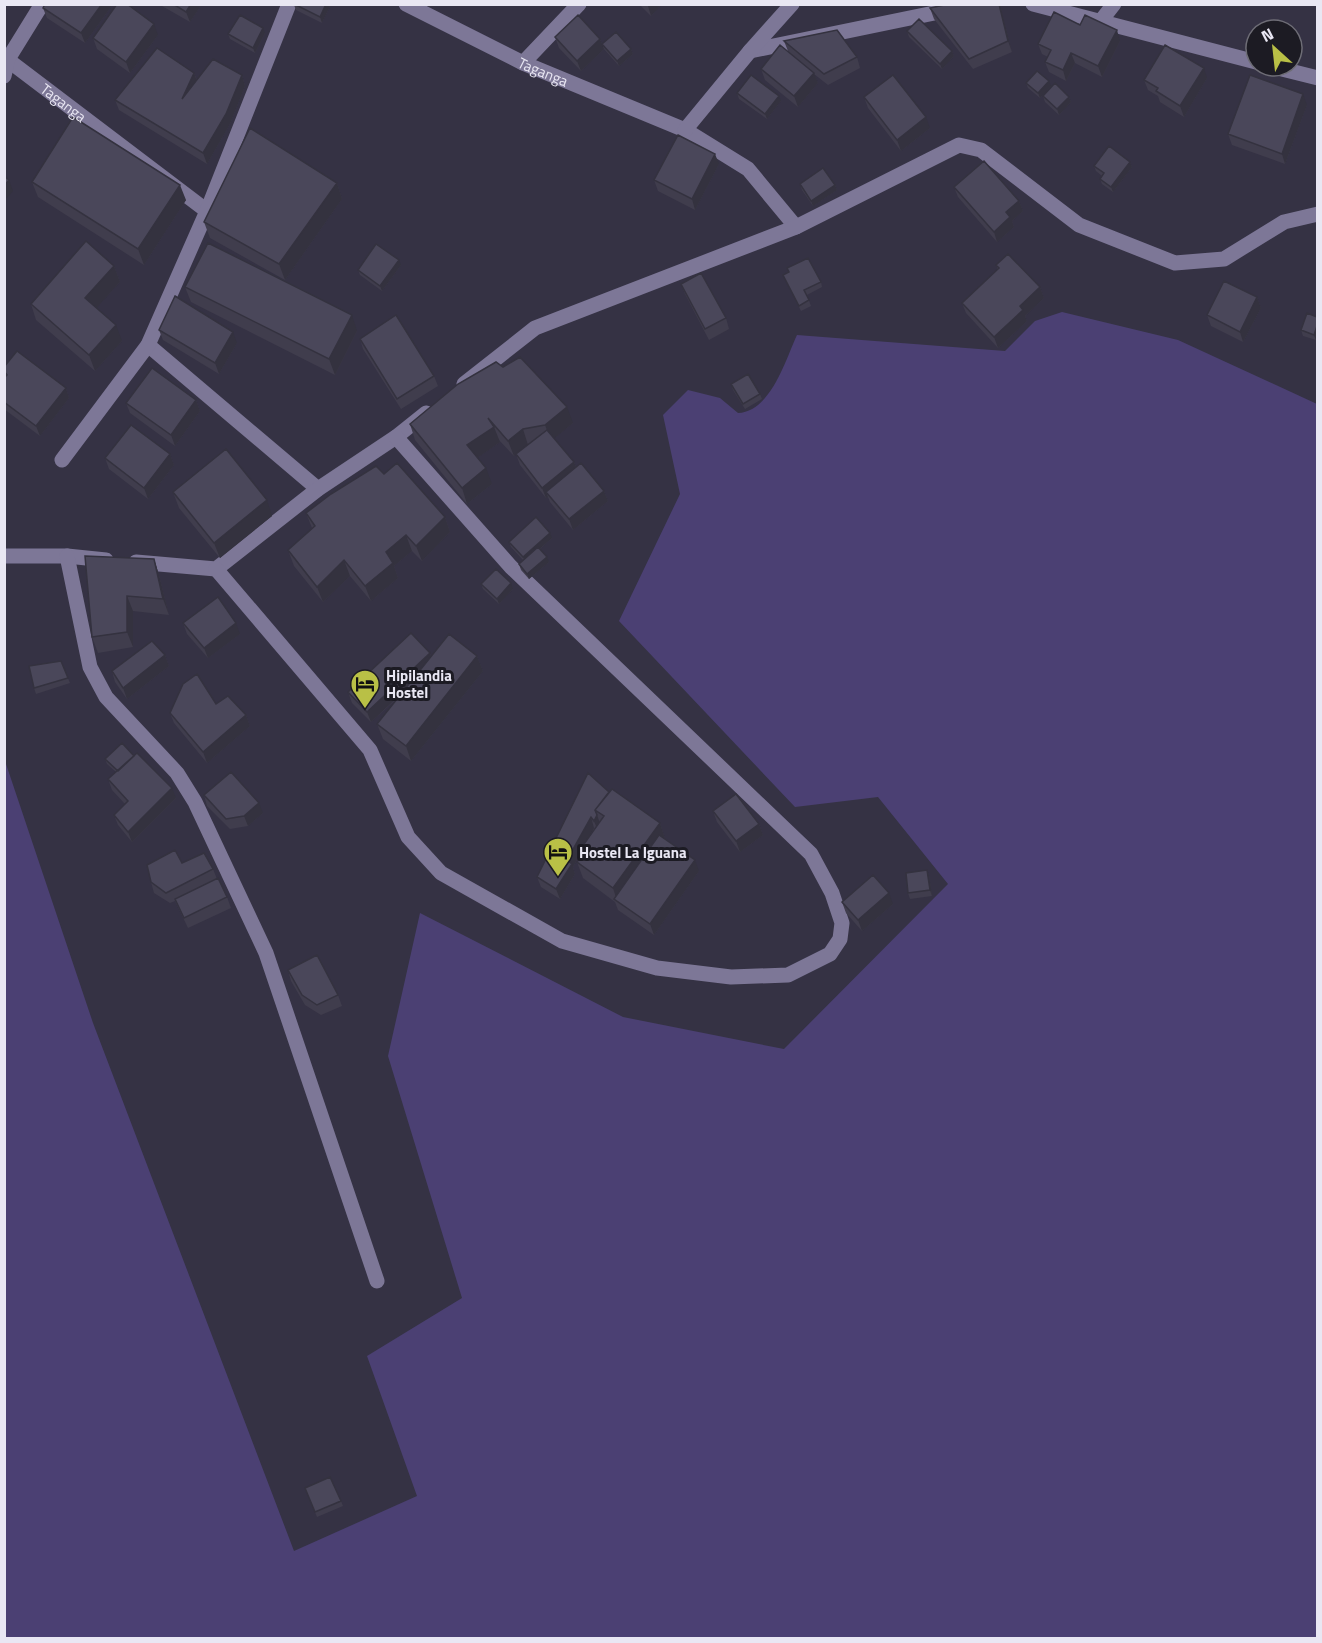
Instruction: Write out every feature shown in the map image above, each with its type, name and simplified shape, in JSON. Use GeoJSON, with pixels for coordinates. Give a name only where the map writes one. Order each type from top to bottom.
{"type":"FeatureCollection","features":[{"type":"Feature","properties":{"kind":"street"},"geometry":{"type":"LineString","coordinates":[[4,76],[6,58],[42,4]]}},
{"type":"Feature","properties":{"kind":"street"},"geometry":{"type":"LineString","coordinates":[[62,460],[148,345],[207,210],[289,4]]}},
{"type":"Feature","properties":{"kind":"street","name":"Taganga"},"geometry":{"type":"LineString","coordinates":[[406,4],[523,63],[685,130],[748,169],[796,227]]}},
{"type":"Feature","properties":{"kind":"street"},"geometry":{"type":"LineString","coordinates":[[523,63],[579,4]]}},
{"type":"Feature","properties":{"kind":"street"},"geometry":{"type":"LineString","coordinates":[[685,130],[792,4]]}},
{"type":"Feature","properties":{"kind":"street"},"geometry":{"type":"LineString","coordinates":[[750,51],[978,4]]}},
{"type":"Feature","properties":{"kind":"street"},"geometry":{"type":"LineString","coordinates":[[1033,4],[1244,59]]}},
{"type":"Feature","properties":{"kind":"street"},"geometry":{"type":"LineString","coordinates":[[1100,22],[1114,4]]}},
{"type":"Feature","properties":{"kind":"street","name":"Taganga"},"geometry":{"type":"LineString","coordinates":[[6,58],[207,210]]}},
{"type":"Feature","properties":{"kind":"street"},"geometry":{"type":"LineString","coordinates":[[4,556],[67,556],[216,569],[318,489],[396,437],[535,328],[796,227],[959,145],[981,150],[1079,225],[1175,263],[1224,259],[1284,222],[1317,214]]}},
{"type":"Feature","properties":{"kind":"street"},"geometry":{"type":"LineString","coordinates":[[148,345],[318,489]]}},
{"type":"Feature","properties":{"kind":"street"},"geometry":{"type":"LineString","coordinates":[[216,569],[370,750],[408,837],[441,873],[562,941],[657,968],[731,977],[788,975],[830,954],[840,939],[842,923],[832,893],[811,854],[511,567],[396,437]]}},
{"type":"Feature","properties":{"kind":"street"},"geometry":{"type":"LineString","coordinates":[[67,556],[90,667],[106,697],[177,773],[195,802],[266,953],[377,1281]]}},
{"type":"Feature","properties":{"kind":"shaded area"},"geometry":{"type":"Polygon","coordinates":[[[1062,312],[1178,340],[1317,404],[1317,1638],[5,1638],[5,761],[93,1023],[294,1551],[417,1496],[367,1356],[462,1298],[388,1056],[420,913],[623,1017],[784,1049],[948,884],[878,797],[795,807],[619,621],[680,494],[663,415],[688,390],[720,398],[738,413],[750,410],[759,404],[775,383],[797,335],[1005,351],[1035,321],[1062,312]]]}},
{"type":"Feature","properties":{"kind":"building"},"geometry":{"type":"Polygon","coordinates":[[[45,4],[102,4],[81,33],[43,8],[45,4]]]}},
{"type":"Feature","properties":{"kind":"building"},"geometry":{"type":"Polygon","coordinates":[[[117,4],[127,4],[154,24],[126,62],[93,38],[117,4]]]}},
{"type":"Feature","properties":{"kind":"building"},"geometry":{"type":"Polygon","coordinates":[[[173,4],[191,4],[186,12],[173,4]]]}},
{"type":"Feature","properties":{"kind":"building"},"geometry":{"type":"Polygon","coordinates":[[[294,4],[326,4],[320,17],[294,4]]]}},
{"type":"Feature","properties":{"kind":"building"},"geometry":{"type":"Polygon","coordinates":[[[949,4],[999,4],[1008,41],[969,59],[930,8],[949,4]]]}},
{"type":"Feature","properties":{"kind":"building"},"geometry":{"type":"Polygon","coordinates":[[[1054,12],[1080,25],[1085,15],[1117,30],[1098,66],[1071,53],[1063,70],[1045,62],[1051,50],[1038,44],[1054,12]]]}},
{"type":"Feature","properties":{"kind":"building"},"geometry":{"type":"Polygon","coordinates":[[[240,15],[263,28],[253,48],[228,34],[240,15]]]}},
{"type":"Feature","properties":{"kind":"building"},"geometry":{"type":"Polygon","coordinates":[[[578,15],[600,39],[577,61],[555,37],[578,15]]]}},
{"type":"Feature","properties":{"kind":"building"},"geometry":{"type":"Polygon","coordinates":[[[919,19],[952,51],[940,64],[907,31],[919,19]]]}},
{"type":"Feature","properties":{"kind":"building"},"geometry":{"type":"Polygon","coordinates":[[[837,30],[857,57],[824,74],[784,41],[837,30]]]}},
{"type":"Feature","properties":{"kind":"building"},"geometry":{"type":"Polygon","coordinates":[[[616,32],[631,49],[617,61],[602,44],[616,32]]]}},
{"type":"Feature","properties":{"kind":"building"},"geometry":{"type":"Polygon","coordinates":[[[780,45],[814,73],[794,96],[761,69],[780,45]]]}},
{"type":"Feature","properties":{"kind":"building"},"geometry":{"type":"Polygon","coordinates":[[[1165,45],[1204,68],[1180,106],[1156,91],[1158,88],[1144,80],[1165,45]]]}},
{"type":"Feature","properties":{"kind":"building"},"geometry":{"type":"Polygon","coordinates":[[[157,48],[194,73],[182,99],[213,59],[242,75],[226,114],[203,153],[115,100],[157,48]]]}},
{"type":"Feature","properties":{"kind":"building"},"geometry":{"type":"Polygon","coordinates":[[[1037,71],[1049,81],[1038,93],[1026,83],[1037,71]]]}},
{"type":"Feature","properties":{"kind":"building"},"geometry":{"type":"Polygon","coordinates":[[[751,75],[779,96],[765,114],[737,93],[751,75]]]}},
{"type":"Feature","properties":{"kind":"building"},"geometry":{"type":"Polygon","coordinates":[[[893,75],[926,117],[897,140],[864,97],[893,75]]]}},
{"type":"Feature","properties":{"kind":"building"},"geometry":{"type":"Polygon","coordinates":[[[1249,78],[1258,78],[1303,94],[1282,154],[1228,134],[1249,78]]]}},
{"type":"Feature","properties":{"kind":"building"},"geometry":{"type":"Polygon","coordinates":[[[1055,83],[1069,97],[1057,109],[1043,96],[1055,83]]]}},
{"type":"Feature","properties":{"kind":"building"},"geometry":{"type":"Polygon","coordinates":[[[73,117],[180,185],[138,249],[32,182],[73,117]]]}},
{"type":"Feature","properties":{"kind":"building"},"geometry":{"type":"Polygon","coordinates":[[[250,128],[337,183],[279,264],[204,222],[250,128]]]}},
{"type":"Feature","properties":{"kind":"building"},"geometry":{"type":"Polygon","coordinates":[[[678,135],[715,154],[692,199],[654,180],[678,135]]]}},
{"type":"Feature","properties":{"kind":"building"},"geometry":{"type":"Polygon","coordinates":[[[1109,146],[1130,162],[1111,187],[1100,179],[1104,173],[1094,166],[1109,146]]]}},
{"type":"Feature","properties":{"kind":"building"},"geometry":{"type":"Polygon","coordinates":[[[984,161],[1019,201],[1006,212],[1010,217],[994,232],[954,187],[984,161]]]}},
{"type":"Feature","properties":{"kind":"building"},"geometry":{"type":"Polygon","coordinates":[[[823,168],[835,185],[811,201],[800,184],[823,168]]]}},
{"type":"Feature","properties":{"kind":"building"},"geometry":{"type":"Polygon","coordinates":[[[4,176],[9,180],[4,186],[4,176]]]}},
{"type":"Feature","properties":{"kind":"building"},"geometry":{"type":"Polygon","coordinates":[[[86,241],[114,266],[85,298],[116,325],[89,355],[31,304],[86,241]]]}},
{"type":"Feature","properties":{"kind":"building"},"geometry":{"type":"Polygon","coordinates":[[[208,243],[352,315],[329,359],[185,287],[208,243]]]}},
{"type":"Feature","properties":{"kind":"building"},"geometry":{"type":"Polygon","coordinates":[[[376,244],[399,260],[380,286],[358,270],[376,244]]]}},
{"type":"Feature","properties":{"kind":"building"},"geometry":{"type":"Polygon","coordinates":[[[1008,254],[1040,287],[1020,306],[1023,310],[994,337],[962,303],[999,268],[996,265],[1008,254]]]}},
{"type":"Feature","properties":{"kind":"building"},"geometry":{"type":"Polygon","coordinates":[[[808,258],[821,282],[804,290],[809,300],[799,306],[783,275],[789,272],[787,268],[808,258]]]}},
{"type":"Feature","properties":{"kind":"building"},"geometry":{"type":"Polygon","coordinates":[[[701,273],[726,318],[705,329],[681,284],[701,273]]]}},
{"type":"Feature","properties":{"kind":"building"},"geometry":{"type":"Polygon","coordinates":[[[1224,281],[1257,297],[1240,332],[1207,315],[1224,281]]]}},
{"type":"Feature","properties":{"kind":"building"},"geometry":{"type":"Polygon","coordinates":[[[175,296],[233,332],[215,363],[159,330],[175,296]]]}},
{"type":"Feature","properties":{"kind":"building"},"geometry":{"type":"Polygon","coordinates":[[[1307,313],[1317,317],[1314,335],[1301,330],[1307,313]]]}},
{"type":"Feature","properties":{"kind":"building"},"geometry":{"type":"Polygon","coordinates":[[[396,315],[434,376],[397,399],[360,339],[396,315]]]}},
{"type":"Feature","properties":{"kind":"building"},"geometry":{"type":"Polygon","coordinates":[[[17,351],[66,388],[36,426],[4,402],[4,378],[7,375],[4,367],[17,351]]]}},
{"type":"Feature","properties":{"kind":"building"},"geometry":{"type":"Polygon","coordinates":[[[520,357],[567,407],[545,425],[523,429],[508,441],[488,418],[494,427],[467,445],[486,468],[462,488],[410,424],[458,384],[496,362],[503,367],[520,357]]]}},
{"type":"Feature","properties":{"kind":"building"},"geometry":{"type":"Polygon","coordinates":[[[152,368],[196,400],[171,435],[126,403],[152,368]]]}},
{"type":"Feature","properties":{"kind":"building"},"geometry":{"type":"Polygon","coordinates":[[[748,374],[760,394],[743,404],[731,384],[748,374]]]}},
{"type":"Feature","properties":{"kind":"building"},"geometry":{"type":"Polygon","coordinates":[[[131,425],[170,454],[144,488],[105,458],[131,425]]]}},
{"type":"Feature","properties":{"kind":"building"},"geometry":{"type":"Polygon","coordinates":[[[547,430],[574,462],[542,488],[516,454],[547,430]]]}},
{"type":"Feature","properties":{"kind":"building"},"geometry":{"type":"Polygon","coordinates":[[[226,449],[267,500],[214,543],[173,492],[226,449]]]}},
{"type":"Feature","properties":{"kind":"building"},"geometry":{"type":"Polygon","coordinates":[[[397,463],[445,517],[416,546],[406,535],[386,552],[393,563],[365,586],[344,560],[317,587],[288,550],[315,526],[306,513],[331,494],[376,466],[384,474],[397,463]]]}},
{"type":"Feature","properties":{"kind":"building"},"geometry":{"type":"Polygon","coordinates":[[[581,463],[604,491],[569,519],[546,492],[581,463]]]}},
{"type":"Feature","properties":{"kind":"building"},"geometry":{"type":"Polygon","coordinates":[[[536,517],[550,533],[523,557],[509,542],[536,517]]]}},
{"type":"Feature","properties":{"kind":"building"},"geometry":{"type":"Polygon","coordinates":[[[538,547],[547,557],[527,574],[519,564],[538,547]]]}},
{"type":"Feature","properties":{"kind":"building"},"geometry":{"type":"Polygon","coordinates":[[[85,556],[154,559],[163,599],[127,596],[127,632],[92,637],[85,556]]]}},
{"type":"Feature","properties":{"kind":"building"},"geometry":{"type":"Polygon","coordinates":[[[496,569],[511,583],[497,599],[481,584],[496,569]]]}},
{"type":"Feature","properties":{"kind":"building"},"geometry":{"type":"Polygon","coordinates":[[[218,597],[236,623],[204,648],[183,623],[218,597]]]}},
{"type":"Feature","properties":{"kind":"building"},"geometry":{"type":"Polygon","coordinates":[[[411,633],[430,653],[367,712],[348,692],[411,633]]]}},
{"type":"Feature","properties":{"kind":"building"},"geometry":{"type":"Polygon","coordinates":[[[449,634],[477,656],[406,746],[377,724],[449,634]]]}},
{"type":"Feature","properties":{"kind":"building"},"geometry":{"type":"Polygon","coordinates":[[[152,641],[165,655],[123,688],[112,671],[152,641]]]}},
{"type":"Feature","properties":{"kind":"building"},"geometry":{"type":"Polygon","coordinates":[[[61,661],[68,678],[34,688],[29,666],[61,661]]]}},
{"type":"Feature","properties":{"kind":"building"},"geometry":{"type":"Polygon","coordinates":[[[197,674],[216,704],[228,696],[246,715],[203,752],[170,713],[183,684],[197,674]]]}},
{"type":"Feature","properties":{"kind":"building"},"geometry":{"type":"Polygon","coordinates":[[[122,743],[134,756],[118,771],[105,759],[122,743]]]}},
{"type":"Feature","properties":{"kind":"building"},"geometry":{"type":"Polygon","coordinates":[[[137,753],[172,788],[128,832],[114,815],[128,801],[108,779],[137,753]]]}},
{"type":"Feature","properties":{"kind":"building"},"geometry":{"type":"Polygon","coordinates":[[[231,772],[259,803],[244,816],[226,819],[204,795],[231,772]]]}},
{"type":"Feature","properties":{"kind":"building"},"geometry":{"type":"Polygon","coordinates":[[[588,773],[609,792],[595,810],[597,815],[594,821],[591,817],[567,860],[572,864],[556,889],[537,877],[588,773]]]}},
{"type":"Feature","properties":{"kind":"building"},"geometry":{"type":"Polygon","coordinates":[[[612,789],[660,823],[613,888],[577,862],[588,847],[584,844],[604,816],[595,810],[612,789]]]}},
{"type":"Feature","properties":{"kind":"building"},"geometry":{"type":"Polygon","coordinates":[[[736,794],[759,824],[736,841],[713,811],[736,794]]]}},
{"type":"Feature","properties":{"kind":"building"},"geometry":{"type":"Polygon","coordinates":[[[659,835],[695,860],[650,924],[614,899],[659,835]]]}},
{"type":"Feature","properties":{"kind":"building"},"geometry":{"type":"Polygon","coordinates":[[[175,850],[182,863],[204,853],[213,869],[166,893],[151,882],[147,865],[175,850]]]}},
{"type":"Feature","properties":{"kind":"building"},"geometry":{"type":"Polygon","coordinates":[[[927,870],[930,890],[908,893],[906,873],[927,870]]]}},
{"type":"Feature","properties":{"kind":"building"},"geometry":{"type":"Polygon","coordinates":[[[873,875],[889,893],[858,920],[842,902],[873,875]]]}},
{"type":"Feature","properties":{"kind":"building"},"geometry":{"type":"Polygon","coordinates":[[[218,878],[227,897],[184,918],[175,899],[218,878]]]}},
{"type":"Feature","properties":{"kind":"building"},"geometry":{"type":"Polygon","coordinates":[[[317,955],[338,995],[317,1005],[302,995],[288,970],[317,955]]]}},
{"type":"Feature","properties":{"kind":"building"},"geometry":{"type":"Polygon","coordinates":[[[330,1477],[341,1501],[315,1512],[305,1488],[330,1477]]]}},
{"type":"Feature","properties":{"kind":"place","name":"Hipilandia Hostel"},"geometry":{"type":"Point","coordinates":[365,710]}},
{"type":"Feature","properties":{"kind":"place","name":"Hostel La Iguana"},"geometry":{"type":"Point","coordinates":[558,878]}}]}
